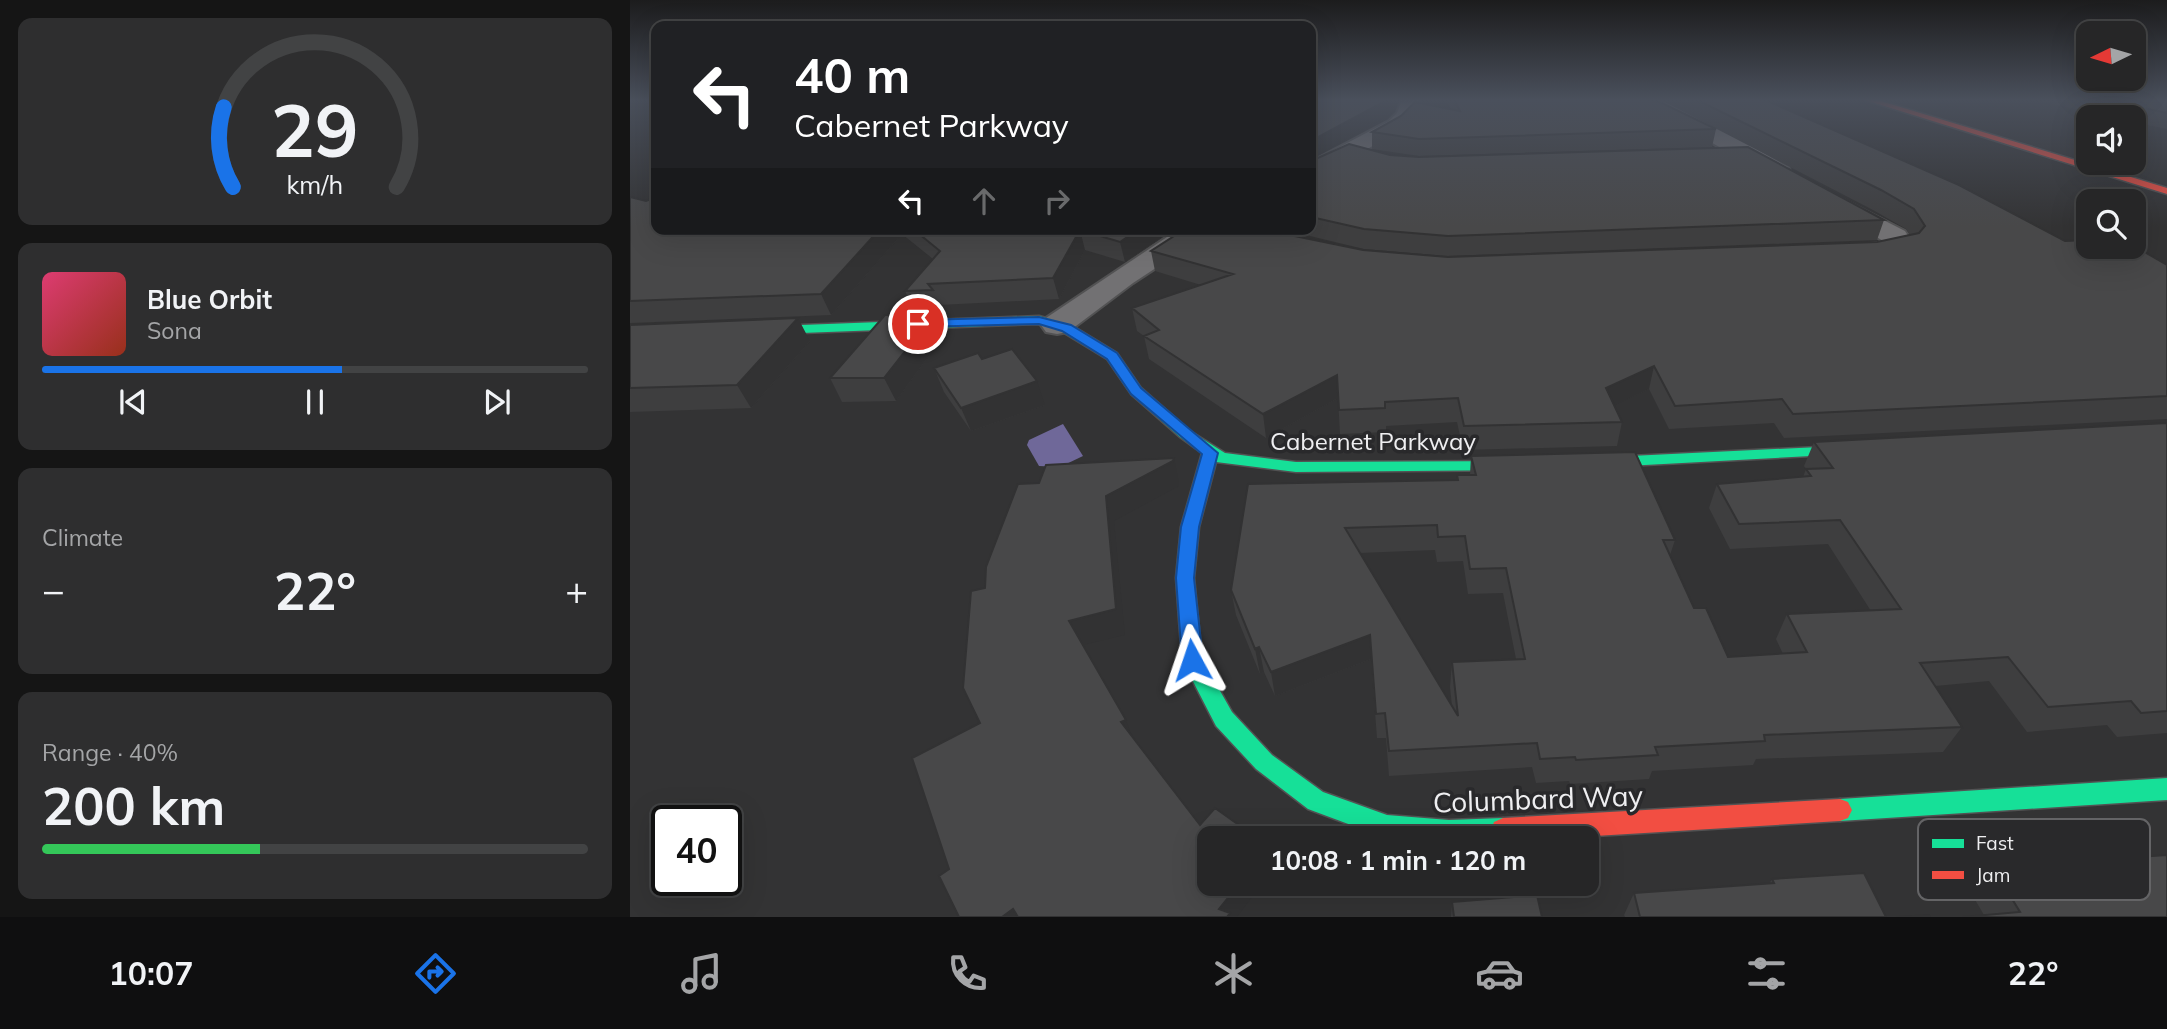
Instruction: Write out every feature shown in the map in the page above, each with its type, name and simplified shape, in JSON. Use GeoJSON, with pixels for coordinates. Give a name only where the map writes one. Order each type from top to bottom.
{"type":"FeatureCollection","features":[{"type":"Feature","properties":{"kind":"street"},"geometry":{"type":"LineString","coordinates":[[1316,168],[1365,142]]}},
{"type":"Feature","properties":{"kind":"street"},"geometry":{"type":"LineString","coordinates":[[1724,142],[1800,183]]}},
{"type":"Feature","properties":{"kind":"street"},"geometry":{"type":"LineString","coordinates":[[2006,142],[2167,191]]}},
{"type":"Feature","properties":{"kind":"street"},"geometry":{"type":"LineString","coordinates":[[1346,152],[1381,161]]}},
{"type":"Feature","properties":{"kind":"street"},"geometry":{"type":"LineString","coordinates":[[1708,157],[1749,155]]}},
{"type":"Feature","properties":{"kind":"street"},"geometry":{"type":"LineString","coordinates":[[1821,195],[1896,237],[1901,245],[1869,253],[1828,254]]}},
{"type":"Feature","properties":{"kind":"street"},"geometry":{"type":"LineString","coordinates":[[1057,326],[1123,277],[1188,235]]}},
{"type":"Feature","properties":{"kind":"street","name":"Cabernet Parkway"},"geometry":{"type":"LineString","coordinates":[[730,332],[1039,320],[1066,328],[1112,356],[1136,391],[1210,453],[1221,458],[1252,464],[1296,467],[1542,465]]}},
{"type":"Feature","properties":{"kind":"street"},"geometry":{"type":"LineString","coordinates":[[1569,464],[1874,449]]}},
{"type":"Feature","properties":{"kind":"street","name":"Columbard Way"},"geometry":{"type":"LineString","coordinates":[[1210,453],[1190,527],[1185,578],[1192,660],[1224,719],[1264,762],[1316,801],[1387,827],[1448,832],[1586,826],[2167,789]]}},
{"type":"Feature","properties":{"kind":"shaded area"},"geometry":{"type":"Polygon","coordinates":[[[1063,424],[1083,456],[1060,467],[1039,466],[1027,445],[1029,440],[1063,424]]]}},
{"type":"Feature","properties":{"kind":"building"},"geometry":{"type":"Polygon","coordinates":[[[1782,142],[1861,142],[1959,185],[2065,241],[2076,241],[2076,259],[2146,259],[2146,253],[2167,265],[2167,396],[1793,414],[1782,399],[1675,406],[1654,366],[1606,388],[1622,422],[1464,426],[1458,398],[1385,402],[1385,408],[1339,410],[1337,375],[1263,414],[1144,336],[1159,330],[1132,308],[1233,274],[1151,251],[1176,235],[1290,235],[1363,250],[1448,257],[1877,242],[1919,233],[1925,226],[1914,209],[1782,142]]]}},
{"type":"Feature","properties":{"kind":"building"},"geometry":{"type":"Polygon","coordinates":[[[1349,144],[1390,155],[1419,157],[1748,147],[1884,220],[1448,236],[1364,229],[1316,218],[1316,159],[1349,144]]]}},
{"type":"Feature","properties":{"kind":"building"},"geometry":{"type":"Polygon","coordinates":[[[630,197],[646,201],[651,199],[651,235],[875,235],[821,294],[630,301],[630,197]]]}},
{"type":"Feature","properties":{"kind":"building"},"geometry":{"type":"Polygon","coordinates":[[[920,235],[1077,235],[1053,278],[928,284],[933,290],[905,291],[940,251],[920,235]]]}},
{"type":"Feature","properties":{"kind":"building"},"geometry":{"type":"Polygon","coordinates":[[[1097,235],[1130,235],[1120,242],[1097,235]]]}},
{"type":"Feature","properties":{"kind":"building"},"geometry":{"type":"Polygon","coordinates":[[[935,313],[884,378],[830,378],[885,315],[935,313]]]}},
{"type":"Feature","properties":{"kind":"building"},"geometry":{"type":"Polygon","coordinates":[[[798,318],[737,385],[630,388],[630,325],[798,318]]]}},
{"type":"Feature","properties":{"kind":"building"},"geometry":{"type":"Polygon","coordinates":[[[1012,349],[1037,381],[961,408],[934,368],[978,353],[982,359],[1012,349]]]}},
{"type":"Feature","properties":{"kind":"building"},"geometry":{"type":"Polygon","coordinates":[[[2167,423],[2167,711],[2141,713],[2131,701],[2048,707],[2008,657],[1920,663],[1962,727],[1764,735],[1765,741],[1655,747],[1658,755],[1576,760],[1575,757],[1540,759],[1537,743],[1389,751],[1385,713],[1376,714],[1370,635],[1271,672],[1259,647],[1255,649],[1231,590],[1248,484],[1458,480],[1457,475],[1476,475],[1471,456],[1635,452],[1675,540],[1663,540],[1694,608],[1706,608],[1728,657],[1807,652],[1787,614],[1901,609],[1840,520],[1739,524],[1717,484],[1811,476],[1806,469],[1833,468],[1814,442],[2167,423]],[[1437,525],[1345,528],[1458,716],[1452,662],[1525,659],[1506,568],[1470,569],[1465,536],[1438,537],[1437,525]]]}},
{"type":"Feature","properties":{"kind":"building"},"geometry":{"type":"Polygon","coordinates":[[[1174,458],[1173,461],[1106,496],[1116,609],[1069,621],[1126,720],[1121,722],[1200,825],[1215,808],[1240,826],[1197,826],[1197,896],[1229,896],[1219,909],[1230,913],[1227,917],[1018,917],[1013,909],[1002,917],[959,917],[939,876],[949,869],[912,758],[980,723],[963,688],[971,591],[985,588],[986,567],[1018,484],[1039,483],[1046,465],[1174,458]]]}},
{"type":"Feature","properties":{"kind":"building"},"geometry":{"type":"Polygon","coordinates":[[[2167,855],[2167,917],[1963,917],[2020,912],[2013,900],[2150,900],[2150,856],[2167,855]]]}},
{"type":"Feature","properties":{"kind":"building"},"geometry":{"type":"Polygon","coordinates":[[[1864,873],[1886,917],[1640,917],[1634,893],[1774,883],[1772,879],[1864,873]]]}},
{"type":"Feature","properties":{"kind":"building"},"geometry":{"type":"Polygon","coordinates":[[[1537,896],[1542,917],[1454,917],[1452,902],[1537,896]]]}},
{"type":"Feature","properties":{"kind":"building"},"geometry":{"type":"Polygon","coordinates":[[[1929,915],[1930,917],[1897,917],[1929,915]]]}},
{"type":"Feature","properties":{"kind":"traffic: fast"},"geometry":{"type":"LineString","coordinates":[[752,331],[1039,320],[1066,328],[1112,356],[1136,391],[1185,434],[1221,458],[1296,467],[1522,465]]}},
{"type":"Feature","properties":{"kind":"traffic: fast"},"geometry":{"type":"LineString","coordinates":[[1589,463],[1861,450]]}},
{"type":"Feature","properties":{"kind":"traffic: fast"},"geometry":{"type":"LineString","coordinates":[[1210,453],[1190,527],[1185,578],[1192,660],[1224,719],[1264,762],[1316,801],[1384,826]]}},
{"type":"Feature","properties":{"kind":"traffic: fast"},"geometry":{"type":"LineString","coordinates":[[1840,810],[2167,789]]}},
{"type":"Feature","properties":{"kind":"traffic: jam"},"geometry":{"type":"LineString","coordinates":[[2006,142],[2167,191]]}},
{"type":"Feature","properties":{"kind":"traffic: jam"},"geometry":{"type":"LineString","coordinates":[[1570,826],[1840,810]]}},
{"type":"Feature","properties":{"kind":"route"},"geometry":{"type":"LineString","coordinates":[[918,324],[1039,320],[1066,328],[1112,356],[1136,391],[1210,453],[1190,527],[1185,578],[1192,660]]}}]}
